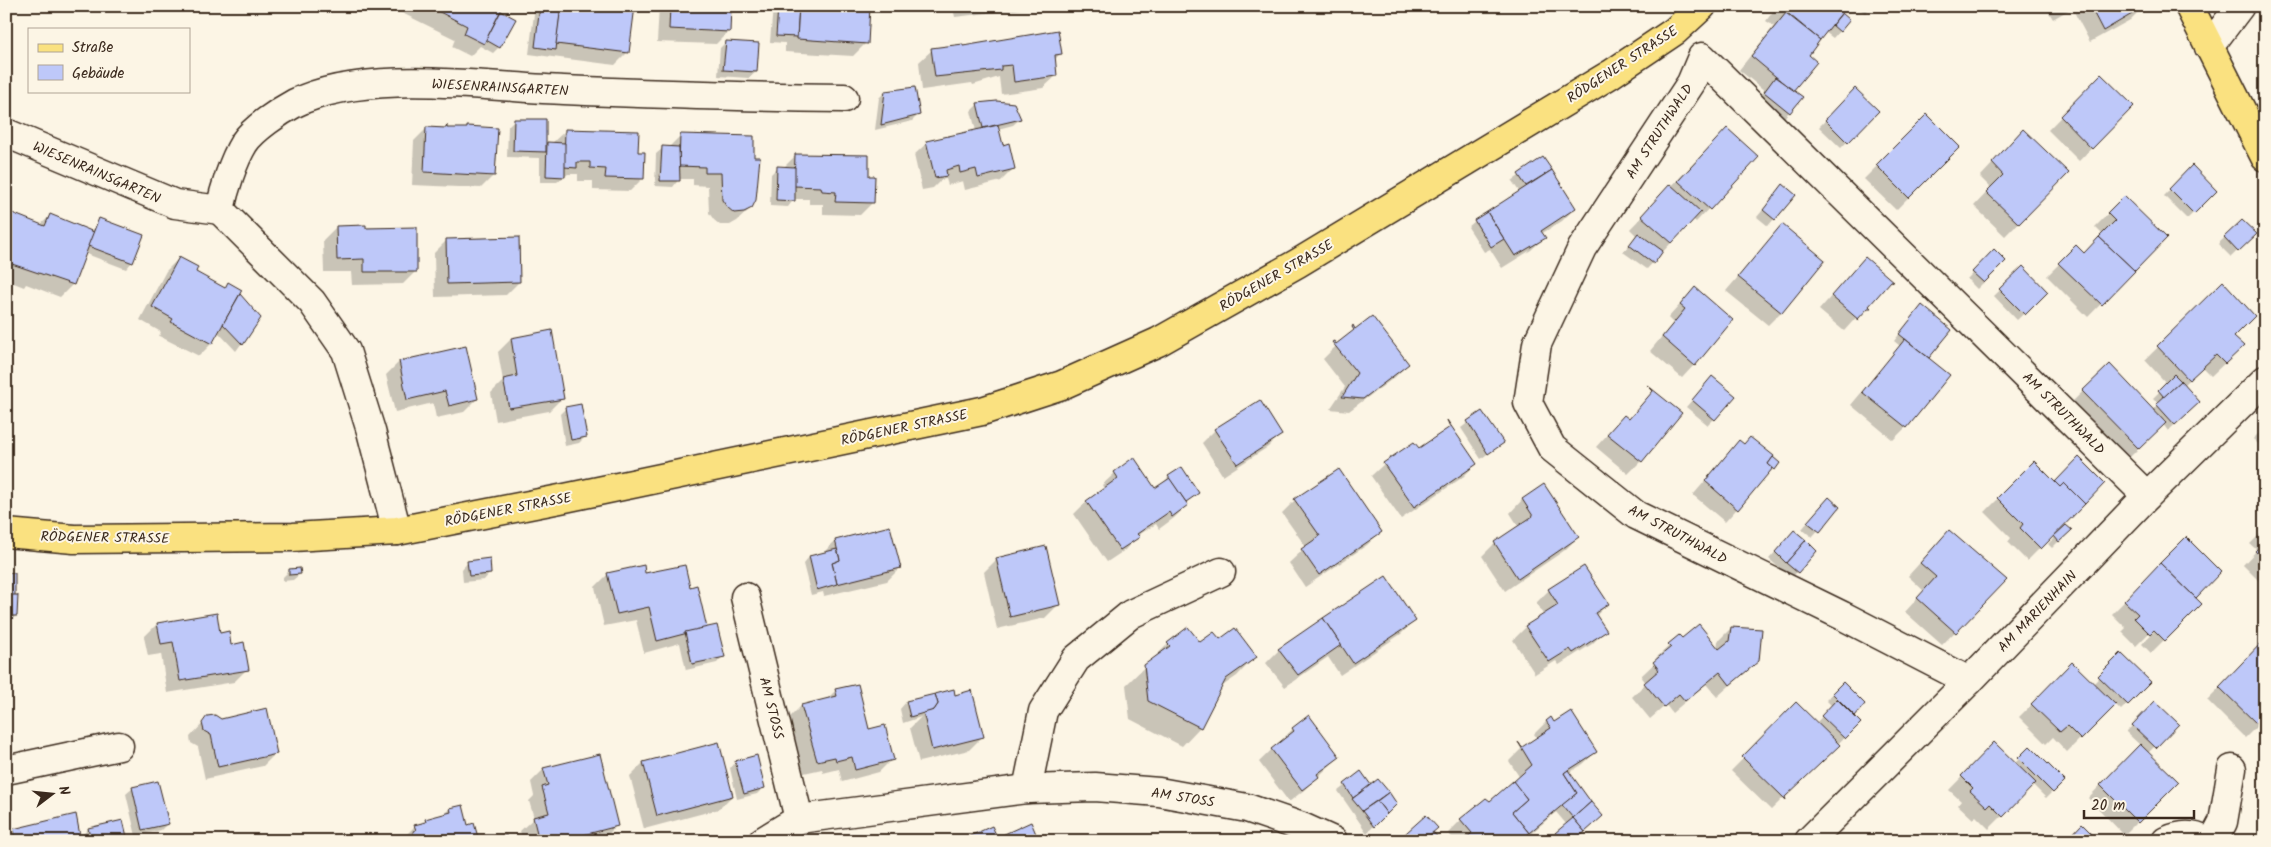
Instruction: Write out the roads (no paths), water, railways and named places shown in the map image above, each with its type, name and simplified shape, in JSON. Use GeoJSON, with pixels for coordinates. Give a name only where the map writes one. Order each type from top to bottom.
{"type":"FeatureCollection","features":[{"type":"Feature","properties":{"kind":"main road","name":"RÖDGENER STRASSE"},"geometry":{"type":"LineString","coordinates":[[6,533],[74,539],[293,537],[397,531],[963,415],[1062,385],[1158,342],[1298,263],[1612,74],[1675,31],[1702,6]]}},
{"type":"Feature","properties":{"kind":"main road"},"geometry":{"type":"LineString","coordinates":[[2189,6],[2265,157]]}},
{"type":"Feature","properties":{"kind":"street"},"geometry":{"type":"LineString","coordinates":[[2209,47],[2240,6]]}},
{"type":"Feature","properties":{"kind":"street","name":"AM STRUTHWALD"},"geometry":{"type":"LineString","coordinates":[[1675,31],[2148,496]]}},
{"type":"Feature","properties":{"kind":"street","name":"AM STRUTHWALD"},"geometry":{"type":"LineString","coordinates":[[1702,57],[1691,83],[1582,248],[1537,344],[1528,403],[1552,448],[1636,515],[1842,616],[1969,681]]}},
{"type":"Feature","properties":{"kind":"street","name":"WIESENRAINSGARTEN"},"geometry":{"type":"LineString","coordinates":[[6,132],[175,204],[220,210],[224,191],[245,142],[267,121],[295,103],[335,89],[382,84],[421,83],[642,94],[844,98]]}},
{"type":"Feature","properties":{"kind":"street"},"geometry":{"type":"LineString","coordinates":[[220,210],[312,302],[346,351],[397,531]]}},
{"type":"Feature","properties":{"kind":"street","name":"AM MARIENHAIN"},"geometry":{"type":"LineString","coordinates":[[1809,841],[1969,681],[2148,496],[2265,380]]}},
{"type":"Feature","properties":{"kind":"street"},"geometry":{"type":"LineString","coordinates":[[1027,789],[1043,711],[1076,659],[1131,614],[1221,572]]}},
{"type":"Feature","properties":{"kind":"street","name":"AM STOSS"},"geometry":{"type":"LineString","coordinates":[[745,598],[799,819]]}},
{"type":"Feature","properties":{"kind":"street"},"geometry":{"type":"LineString","coordinates":[[6,770],[119,746]]}},
{"type":"Feature","properties":{"kind":"street"},"geometry":{"type":"LineString","coordinates":[[2214,841],[2223,822],[2232,769]]}},
{"type":"Feature","properties":{"kind":"street","name":"AM STOSS"},"geometry":{"type":"LineString","coordinates":[[764,841],[799,819],[1027,789],[1095,787],[1159,792],[1247,808],[1302,827],[1334,841]]}},
{"type":"Feature","properties":{"kind":"street"},"geometry":{"type":"LineString","coordinates":[[2166,841],[2187,835],[2204,841]]}}]}
